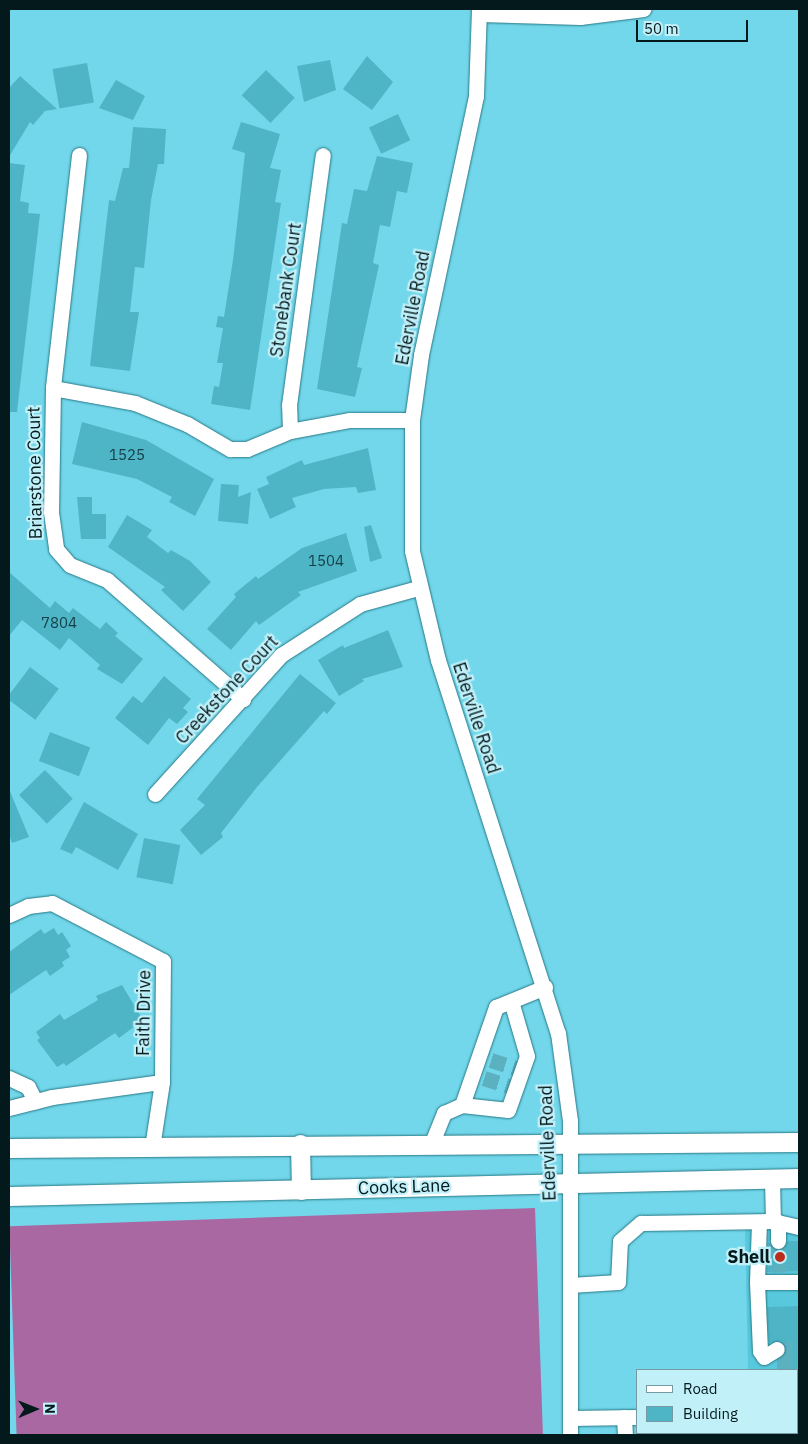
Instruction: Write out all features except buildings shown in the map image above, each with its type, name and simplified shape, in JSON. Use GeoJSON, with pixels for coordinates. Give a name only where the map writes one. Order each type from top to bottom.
{"type":"FeatureCollection","features":[{"type":"Feature","properties":{"kind":"main road"},"geometry":{"type":"LineString","coordinates":[[9,1148],[300,1144],[431,1145],[799,1142]]}},
{"type":"Feature","properties":{"kind":"main road"},"geometry":{"type":"LineString","coordinates":[[300,1144],[301,1190]]}},
{"type":"Feature","properties":{"kind":"main road","name":"Cooks Lane"},"geometry":{"type":"LineString","coordinates":[[9,1196],[799,1178]]}},
{"type":"Feature","properties":{"kind":"street"},"geometry":{"type":"LineString","coordinates":[[480,11],[580,17],[643,9]]}},
{"type":"Feature","properties":{"kind":"street","name":"Ederville Road"},"geometry":{"type":"LineString","coordinates":[[480,11],[476,96],[421,355],[412,420],[412,550],[418,588],[438,660],[545,987],[561,1052],[570,1144],[570,1435]]}},
{"type":"Feature","properties":{"kind":"street","name":"Briarstone Court"},"geometry":{"type":"LineString","coordinates":[[79,155],[53,388],[51,512],[56,549],[70,565],[107,580],[243,699]]}},
{"type":"Feature","properties":{"kind":"street","name":"Stonebank Court"},"geometry":{"type":"LineString","coordinates":[[290,431],[289,405],[323,155]]}},
{"type":"Feature","properties":{"kind":"street"},"geometry":{"type":"LineString","coordinates":[[53,388],[135,403],[187,424],[230,449],[247,449],[290,431],[350,420],[412,420]]}},
{"type":"Feature","properties":{"kind":"street","name":"Creekstone Court"},"geometry":{"type":"LineString","coordinates":[[155,794],[243,699],[281,654],[323,624],[360,604],[418,588]]}},
{"type":"Feature","properties":{"kind":"street","name":"Faith Drive"},"geometry":{"type":"LineString","coordinates":[[9,915],[28,906],[52,903],[163,961],[162,1082],[152,1147]]}},
{"type":"Feature","properties":{"kind":"street"},"geometry":{"type":"LineString","coordinates":[[462,1105],[479,1076],[485,1058],[496,1007],[545,987]]}},
{"type":"Feature","properties":{"kind":"street"},"geometry":{"type":"LineString","coordinates":[[431,1145],[444,1113],[462,1105],[508,1110],[514,1087],[527,1056],[511,1001]]}},
{"type":"Feature","properties":{"kind":"street"},"geometry":{"type":"LineString","coordinates":[[9,1078],[28,1087],[35,1101]]}},
{"type":"Feature","properties":{"kind":"street"},"geometry":{"type":"LineString","coordinates":[[9,1108],[35,1101],[162,1082]]}},
{"type":"Feature","properties":{"kind":"street"},"geometry":{"type":"LineString","coordinates":[[772,1179],[770,1222],[757,1282],[760,1351],[773,1357]]}},
{"type":"Feature","properties":{"kind":"street"},"geometry":{"type":"LineString","coordinates":[[770,1222],[778,1241]]}},
{"type":"Feature","properties":{"kind":"street"},"geometry":{"type":"LineString","coordinates":[[570,1285],[618,1282],[620,1241],[641,1223],[770,1222],[799,1227]]}},
{"type":"Feature","properties":{"kind":"street"},"geometry":{"type":"LineString","coordinates":[[757,1282],[779,1277],[799,1282]]}},
{"type":"Feature","properties":{"kind":"street"},"geometry":{"type":"LineString","coordinates":[[570,1418],[630,1417],[624,1435]]}},
{"type":"Feature","properties":{"kind":"shaded area"},"geometry":{"type":"Polygon","coordinates":[[[535,1208],[543,1435],[17,1435],[9,1226],[535,1208]]]}},
{"type":"Feature","properties":{"kind":"shaded area"},"geometry":{"type":"Polygon","coordinates":[[[799,1225],[799,1382],[798,1369],[748,1369],[745,1227],[799,1225]]]}},
{"type":"Feature","properties":{"kind":"tunnel"},"geometry":{"type":"LineString","coordinates":[[491,1060],[518,1069]]}},
{"type":"Feature","properties":{"kind":"tunnel"},"geometry":{"type":"LineString","coordinates":[[484,1078],[511,1087]]}},
{"type":"Feature","properties":{"kind":"tunnel"},"geometry":{"type":"LineString","coordinates":[[778,1241],[779,1272]]}},
{"type":"Feature","properties":{"kind":"tunnel"},"geometry":{"type":"LineString","coordinates":[[777,1349],[799,1349]]}},
{"type":"Feature","properties":{"kind":"tunnel"},"geometry":{"type":"LineString","coordinates":[[777,1363],[799,1362]]}},
{"type":"Feature","properties":{"kind":"place","name":"Shell"},"geometry":{"type":"Point","coordinates":[780,1257]}}]}
